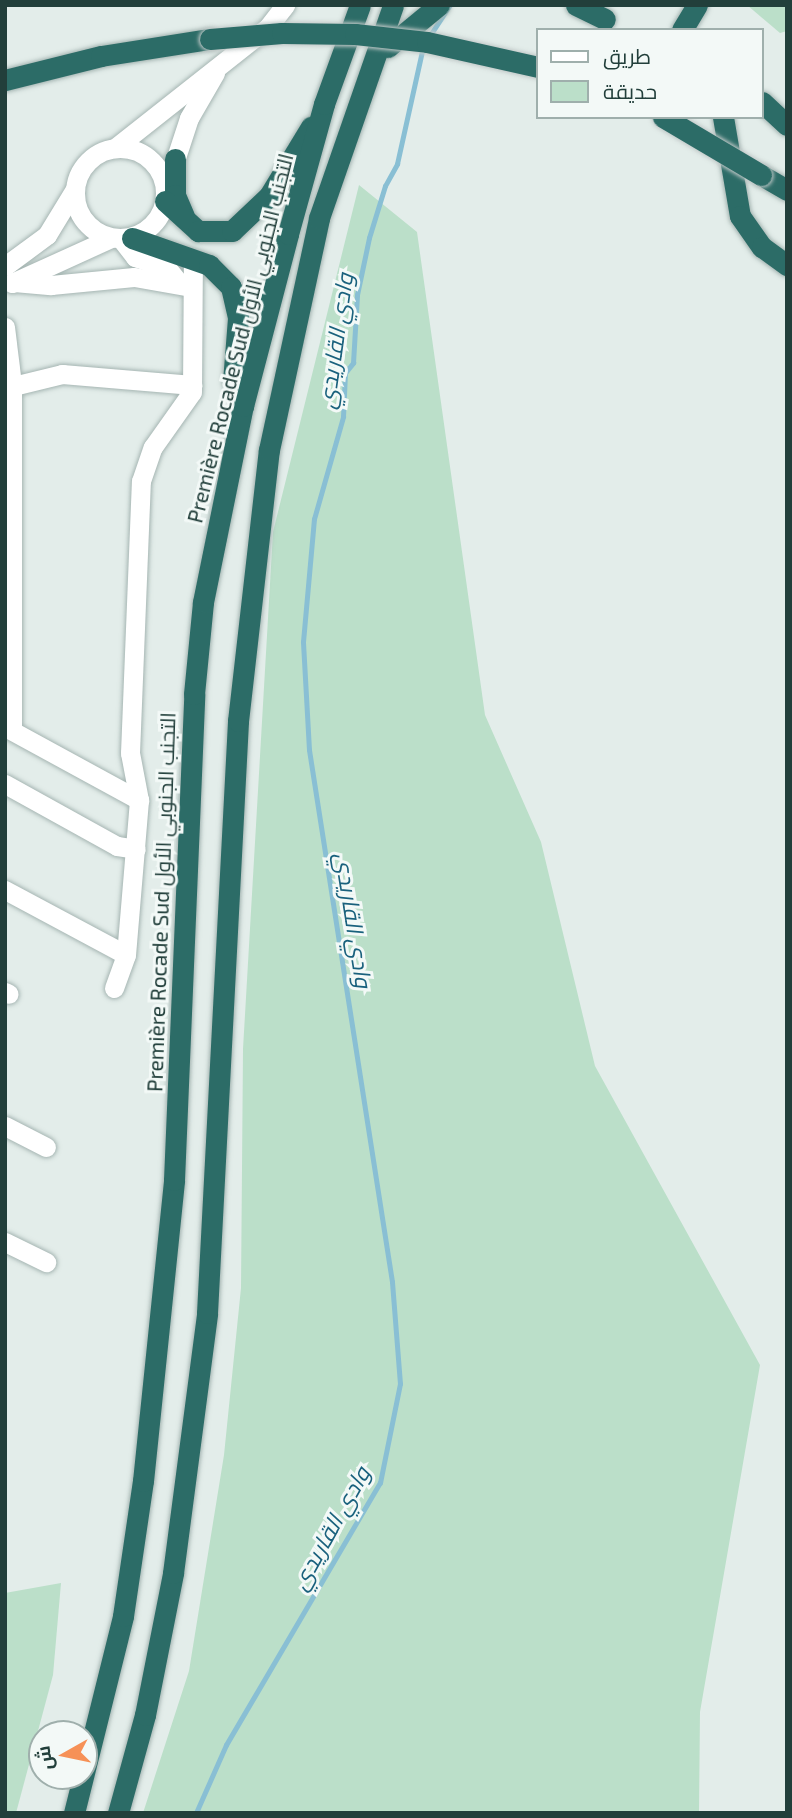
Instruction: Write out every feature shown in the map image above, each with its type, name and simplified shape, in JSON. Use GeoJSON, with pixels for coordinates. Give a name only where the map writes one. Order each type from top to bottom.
{"type":"FeatureCollection","features":[{"type":"Feature","properties":{"kind":"highway","name":"Première Rocade Sud التجنب الجنوبي الأول"},"geometry":{"type":"LineString","coordinates":[[74,1813],[123,1616],[144,1480],[174,1180],[194,694],[203,602],[243,406],[324,104],[359,5]]}},
{"type":"Feature","properties":{"kind":"highway"},"geometry":{"type":"LineString","coordinates":[[118,1813],[145,1715],[173,1573],[207,1313],[238,720],[269,450],[319,218],[393,5]]}},
{"type":"Feature","properties":{"kind":"highway"},"geometry":{"type":"LineString","coordinates":[[376,58],[439,5]]}},
{"type":"Feature","properties":{"kind":"highway"},"geometry":{"type":"LineString","coordinates":[[576,5],[606,18]]}},
{"type":"Feature","properties":{"kind":"highway"},"geometry":{"type":"LineString","coordinates":[[683,28],[696,7]]}},
{"type":"Feature","properties":{"kind":"highway"},"geometry":{"type":"LineString","coordinates":[[696,7],[704,28]]}},
{"type":"Feature","properties":{"kind":"highway"},"geometry":{"type":"LineString","coordinates":[[5,79],[101,56],[210,39],[355,34],[427,41],[536,67]]}},
{"type":"Feature","properties":{"kind":"highway"},"geometry":{"type":"LineString","coordinates":[[166,196],[190,227],[224,234],[247,221],[269,196],[324,104]]}},
{"type":"Feature","properties":{"kind":"highway"},"geometry":{"type":"LineString","coordinates":[[764,104],[787,125]]}},
{"type":"Feature","properties":{"kind":"highway"},"geometry":{"type":"LineString","coordinates":[[666,119],[787,190]]}},
{"type":"Feature","properties":{"kind":"highway"},"geometry":{"type":"LineString","coordinates":[[723,119],[740,216],[762,247],[787,265]]}},
{"type":"Feature","properties":{"kind":"highway"},"geometry":{"type":"LineString","coordinates":[[175,159],[175,195],[190,227]]}},
{"type":"Feature","properties":{"kind":"highway"},"geometry":{"type":"LineString","coordinates":[[122,238],[193,259],[218,271],[236,297],[233,381],[243,406]]}},
{"type":"Feature","properties":{"kind":"street"},"geometry":{"type":"LineString","coordinates":[[8,278],[47,234],[75,189],[88,161],[115,148],[225,57],[268,27],[285,5]]}},
{"type":"Feature","properties":{"kind":"street"},"geometry":{"type":"LineString","coordinates":[[8,278],[150,228],[166,196],[189,118],[225,57]]}},
{"type":"Feature","properties":{"kind":"street"},"geometry":{"type":"LineString","coordinates":[[115,148],[130,148],[155,163],[166,196]]}},
{"type":"Feature","properties":{"kind":"street"},"geometry":{"type":"LineString","coordinates":[[75,189],[75,202],[88,226],[122,238],[135,257],[167,268],[185,285]]}},
{"type":"Feature","properties":{"kind":"street"},"geometry":{"type":"LineString","coordinates":[[114,988],[126,955],[139,800],[130,753],[141,481],[153,447],[186,405],[193,385],[185,285],[193,259]]}},
{"type":"Feature","properties":{"kind":"street"},"geometry":{"type":"LineString","coordinates":[[8,278],[51,285],[134,277],[185,285]]}},
{"type":"Feature","properties":{"kind":"street"},"geometry":{"type":"LineString","coordinates":[[5,327],[9,386],[9,729],[139,800]]}},
{"type":"Feature","properties":{"kind":"street"},"geometry":{"type":"LineString","coordinates":[[9,386],[80,374],[193,385]]}},
{"type":"Feature","properties":{"kind":"street"},"geometry":{"type":"LineString","coordinates":[[5,784],[117,846],[136,849]]}},
{"type":"Feature","properties":{"kind":"street"},"geometry":{"type":"LineString","coordinates":[[5,890],[126,955]]}},
{"type":"Feature","properties":{"kind":"street"},"geometry":{"type":"LineString","coordinates":[[5,1126],[46,1147]]}},
{"type":"Feature","properties":{"kind":"street"},"geometry":{"type":"LineString","coordinates":[[5,1242],[46,1262]]}},
{"type":"Feature","properties":{"kind":"green space"},"geometry":{"type":"Polygon","coordinates":[[[747,5],[787,5],[787,31],[780,33],[747,5]]]}},
{"type":"Feature","properties":{"kind":"green space"},"geometry":{"type":"Polygon","coordinates":[[[359,185],[417,232],[485,715],[541,842],[595,1066],[760,1365],[700,1712],[699,1813],[143,1813],[189,1671],[224,1455],[241,1288],[243,1049],[273,532],[359,185]]]}},
{"type":"Feature","properties":{"kind":"green space"},"geometry":{"type":"Polygon","coordinates":[[[61,1583],[53,1675],[41,1720],[28,1720],[28,1768],[16,1813],[5,1813],[5,1593],[61,1583]]]}},
{"type":"Feature","properties":{"kind":"waterway","name":"وادي القاريدي"},"geometry":{"type":"LineString","coordinates":[[429,37],[450,5]]}},
{"type":"Feature","properties":{"kind":"waterway","name":"وادي القاريدي"},"geometry":{"type":"LineString","coordinates":[[196,1813],[226,1745],[380,1483],[400,1384],[392,1282],[309,750],[303,642],[314,519],[343,417],[345,373],[353,363],[357,295],[369,238],[385,186],[397,164],[423,47]]}}]}
